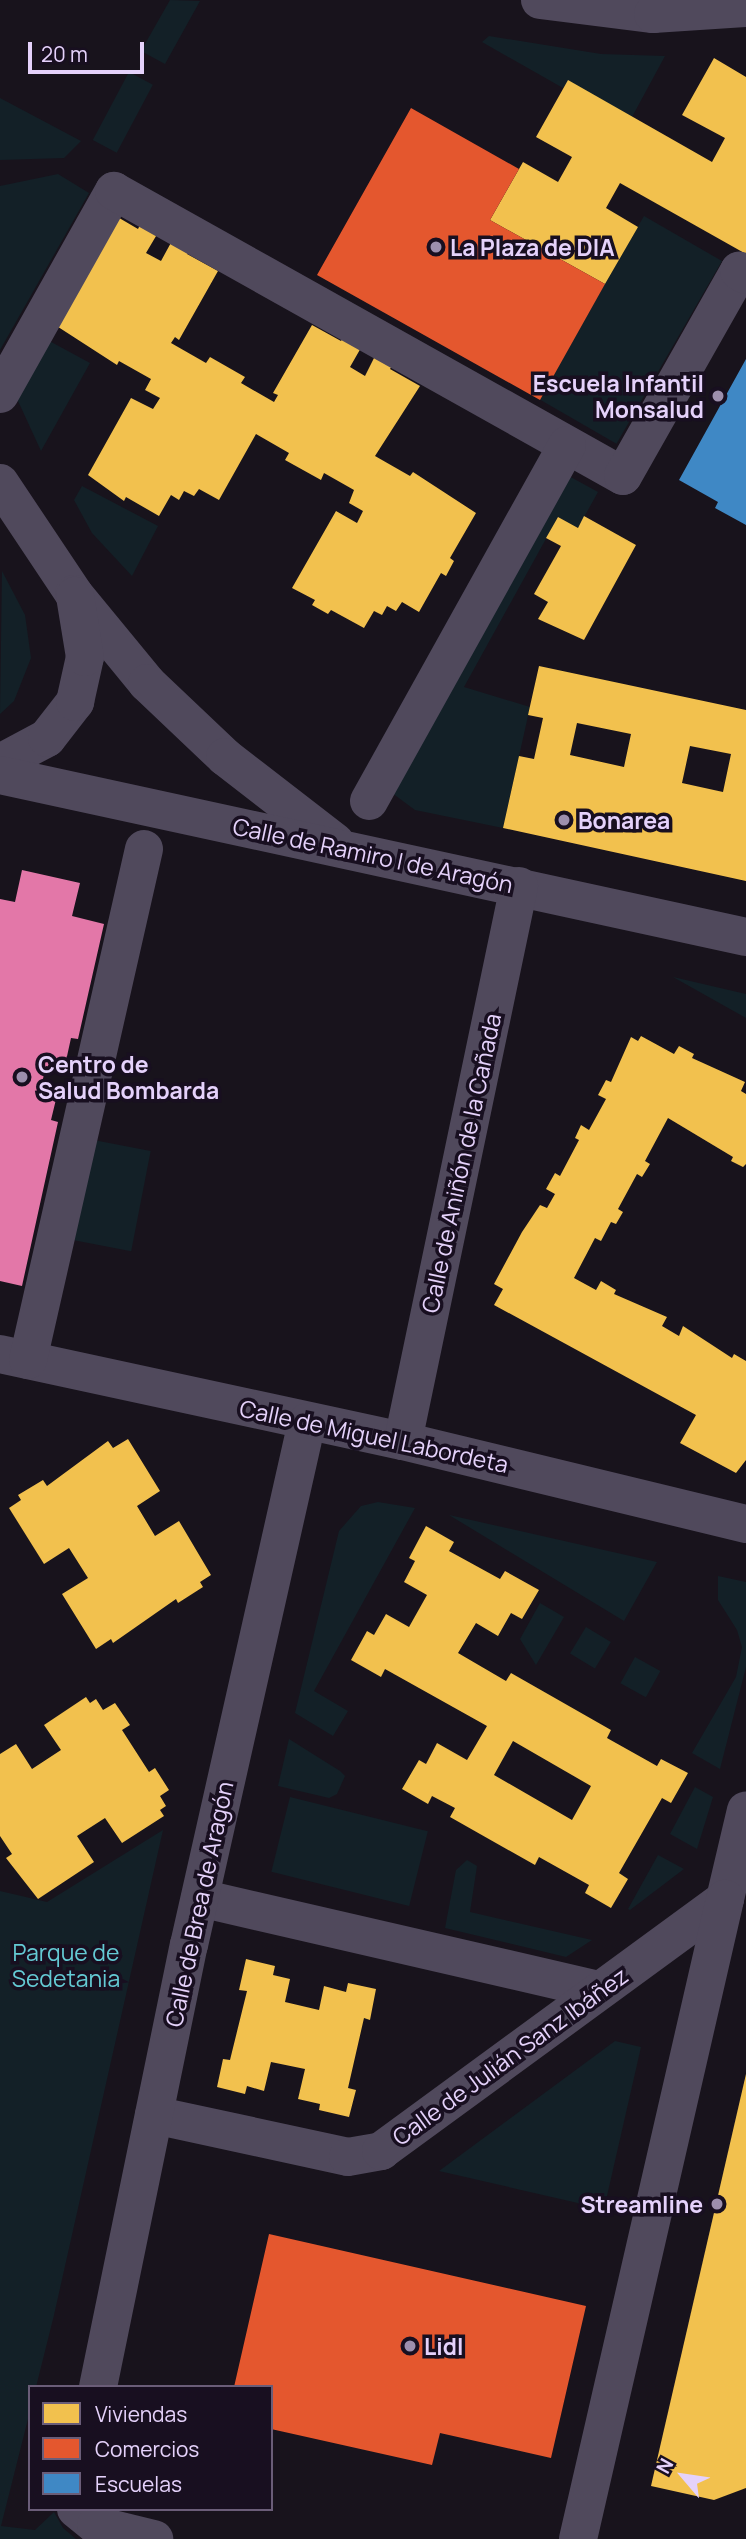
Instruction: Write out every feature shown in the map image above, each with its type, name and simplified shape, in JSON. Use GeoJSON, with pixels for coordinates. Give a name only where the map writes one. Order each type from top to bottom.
{"type":"FeatureCollection","features":[{"type":"Feature","properties":{"kind":"street"},"geometry":{"type":"LineString","coordinates":[[540,0],[653,13],[746,8]]}},
{"type":"Feature","properties":{"kind":"street"},"geometry":{"type":"LineString","coordinates":[[0,394],[114,191],[623,476],[739,271],[746,275]]}},
{"type":"Feature","properties":{"kind":"street"},"geometry":{"type":"LineString","coordinates":[[369,801],[567,445]]}},
{"type":"Feature","properties":{"kind":"street"},"geometry":{"type":"LineString","coordinates":[[0,483],[74,594],[148,683],[225,757],[342,847]]}},
{"type":"Feature","properties":{"kind":"street"},"geometry":{"type":"LineString","coordinates":[[0,763],[47,738],[75,702],[85,657],[74,594]]}},
{"type":"Feature","properties":{"kind":"street","name":"Calle de Ramiro I de Aragón"},"geometry":{"type":"LineString","coordinates":[[0,775],[342,847],[746,937]]}},
{"type":"Feature","properties":{"kind":"street"},"geometry":{"type":"LineString","coordinates":[[14,1357],[144,849]]}},
{"type":"Feature","properties":{"kind":"street","name":"Calle de Aniñón de la Cañada"},"geometry":{"type":"LineString","coordinates":[[403,1441],[519,886]]}},
{"type":"Feature","properties":{"kind":"street","name":"Calle de Miguel Labordeta"},"geometry":{"type":"LineString","coordinates":[[14,1357],[403,1441],[746,1524]]}},
{"type":"Feature","properties":{"kind":"street","name":"Calle de Brea de Aragón"},"geometry":{"type":"LineString","coordinates":[[98,2385],[200,1898],[307,1422]]}},
{"type":"Feature","properties":{"kind":"street"},"geometry":{"type":"LineString","coordinates":[[578,2539],[746,1810]]}},
{"type":"Feature","properties":{"kind":"street"},"geometry":{"type":"LineString","coordinates":[[200,1898],[600,1990]]}},
{"type":"Feature","properties":{"kind":"street","name":"Calle de Julián Sanz Ibáñez"},"geometry":{"type":"LineString","coordinates":[[154,2115],[348,2157],[365,2156],[402,2138],[725,1899]]}},
{"type":"Feature","properties":{"kind":"street"},"geometry":{"type":"LineString","coordinates":[[78,2513],[96,2525],[155,2539]]}},
{"type":"Feature","properties":{"kind":"green space"},"geometry":{"type":"Polygon","coordinates":[[[170,0],[200,1],[165,64],[141,51],[170,0]]]}},
{"type":"Feature","properties":{"kind":"green space"},"geometry":{"type":"Polygon","coordinates":[[[489,36],[601,54],[665,56],[632,117],[568,81],[563,88],[482,42],[489,36]]]}},
{"type":"Feature","properties":{"kind":"green space"},"geometry":{"type":"Polygon","coordinates":[[[129,72],[153,85],[117,153],[93,140],[129,72]]]}},
{"type":"Feature","properties":{"kind":"green space"},"geometry":{"type":"Polygon","coordinates":[[[0,98],[81,141],[64,158],[0,160],[0,98]]]}},
{"type":"Feature","properties":{"kind":"green space"},"geometry":{"type":"Polygon","coordinates":[[[58,174],[89,193],[0,350],[0,186],[58,174]]]}},
{"type":"Feature","properties":{"kind":"green space"},"geometry":{"type":"Polygon","coordinates":[[[644,216],[722,261],[616,444],[538,399],[644,216]]]}},
{"type":"Feature","properties":{"kind":"green space"},"geometry":{"type":"Polygon","coordinates":[[[42,337],[90,363],[41,451],[13,390],[42,337]]]}},
{"type":"Feature","properties":{"kind":"green space"},"geometry":{"type":"Polygon","coordinates":[[[567,475],[598,492],[578,528],[558,517],[464,687],[530,707],[503,828],[415,810],[392,793],[567,475]]]}},
{"type":"Feature","properties":{"kind":"green space"},"geometry":{"type":"Polygon","coordinates":[[[82,486],[158,526],[132,576],[92,533],[74,500],[82,486]]]}},
{"type":"Feature","properties":{"kind":"green space"},"geometry":{"type":"Polygon","coordinates":[[[2,571],[25,615],[31,658],[14,701],[0,714],[2,571]]]}},
{"type":"Feature","properties":{"kind":"green space"},"geometry":{"type":"Polygon","coordinates":[[[673,977],[746,994],[746,1018],[673,977]]]}},
{"type":"Feature","properties":{"kind":"green space"},"geometry":{"type":"Polygon","coordinates":[[[78,1137],[151,1151],[131,1251],[59,1237],[78,1137]]]}},
{"type":"Feature","properties":{"kind":"green space"},"geometry":{"type":"Polygon","coordinates":[[[378,1502],[415,1508],[314,1691],[348,1711],[333,1736],[295,1713],[339,1531],[361,1506],[378,1502]]]}},
{"type":"Feature","properties":{"kind":"green space"},"geometry":{"type":"Polygon","coordinates":[[[449,1515],[657,1562],[624,1621],[449,1515]]]}},
{"type":"Feature","properties":{"kind":"green space"},"geometry":{"type":"Polygon","coordinates":[[[718,1576],[746,1582],[746,1667],[720,1769],[692,1753],[736,1677],[742,1647],[737,1630],[718,1600],[718,1576]]]}},
{"type":"Feature","properties":{"kind":"green space"},"geometry":{"type":"Polygon","coordinates":[[[540,1603],[564,1617],[536,1665],[520,1639],[540,1603]]]}},
{"type":"Feature","properties":{"kind":"green space"},"geometry":{"type":"Polygon","coordinates":[[[586,1627],[611,1642],[595,1669],[570,1654],[586,1627]]]}},
{"type":"Feature","properties":{"kind":"green space"},"geometry":{"type":"Polygon","coordinates":[[[635,1657],[660,1671],[646,1697],[620,1683],[635,1657]]]}},
{"type":"Feature","properties":{"kind":"green space"},"geometry":{"type":"Polygon","coordinates":[[[289,1739],[345,1776],[337,1794],[329,1798],[278,1786],[289,1739]]]}},
{"type":"Feature","properties":{"kind":"green space"},"geometry":{"type":"Polygon","coordinates":[[[695,1787],[713,1797],[697,1849],[670,1834],[695,1787]]]}},
{"type":"Feature","properties":{"kind":"green space"},"geometry":{"type":"Polygon","coordinates":[[[290,1797],[428,1831],[409,1906],[271,1872],[290,1797]]]}},
{"type":"Feature","properties":{"kind":"green space","name":"Parque de Sedetania"},"geometry":{"type":"Polygon","coordinates":[[[163,1830],[54,2315],[36,2385],[28,2385],[28,2419],[1,2526],[35,2530],[54,2512],[63,2528],[76,2539],[0,2539],[0,1891],[47,1902],[163,1830]]]}},
{"type":"Feature","properties":{"kind":"green space"},"geometry":{"type":"Polygon","coordinates":[[[658,1855],[684,1869],[628,1909],[658,1855]]]}},
{"type":"Feature","properties":{"kind":"green space"},"geometry":{"type":"Polygon","coordinates":[[[467,1860],[477,1866],[470,1912],[592,1940],[566,1957],[445,1928],[456,1870],[467,1860]]]}},
{"type":"Feature","properties":{"kind":"green space"},"geometry":{"type":"Polygon","coordinates":[[[615,2041],[641,2047],[604,2209],[439,2171],[615,2041]]]}},
{"type":"Feature","properties":{"kind":"building: Viviendas"},"geometry":{"type":"Polygon","coordinates":[[[714,58],[746,77],[746,254],[620,183],[606,208],[638,227],[605,284],[490,220],[523,162],[558,182],[572,157],[536,137],[568,80],[712,162],[725,138],[682,115],[714,58]]]}},
{"type":"Feature","properties":{"kind":"building: Viviendas"},"geometry":{"type":"Polygon","coordinates":[[[109,212],[138,229],[142,221],[159,231],[146,253],[161,261],[173,239],[190,249],[187,254],[218,271],[179,340],[175,337],[171,343],[206,363],[210,357],[245,377],[241,383],[274,402],[278,395],[273,393],[312,325],[341,341],[344,336],[362,346],[350,367],[365,376],[376,354],[393,364],[390,369],[420,386],[375,456],[410,476],[413,472],[476,513],[450,558],[454,561],[446,576],[441,573],[419,612],[402,602],[396,611],[387,606],[382,615],[374,611],[364,628],[331,610],[328,614],[312,605],[315,600],[292,588],[336,511],[357,523],[363,511],[349,503],[354,490],[324,473],[321,480],[285,460],[289,453],[256,434],[219,500],[199,489],[194,496],[184,491],[179,500],[171,495],[159,516],[126,497],[124,501],[88,475],[131,398],[153,409],[160,398],[145,390],[151,379],[119,361],[117,365],[52,323],[109,212]]]}},
{"type":"Feature","properties":{"kind":"building: Viviendas"},"geometry":{"type":"Polygon","coordinates":[[[584,516],[636,545],[584,640],[538,619],[548,602],[534,594],[561,546],[546,538],[558,517],[578,528],[584,516]]]}},
{"type":"Feature","properties":{"kind":"building: Viviendas"},"geometry":{"type":"Polygon","coordinates":[[[539,666],[746,710],[746,881],[503,828],[519,756],[534,759],[543,718],[528,715],[539,666]],[[577,723],[570,755],[624,767],[631,734],[577,723]],[[690,746],[682,783],[723,792],[731,754],[690,746]]]}},
{"type":"Feature","properties":{"kind":"building: Viviendas"},"geometry":{"type":"Polygon","coordinates":[[[641,1036],[674,1054],[679,1046],[694,1054],[692,1058],[745,1082],[741,1091],[746,1094],[746,1164],[743,1167],[731,1161],[733,1157],[668,1118],[645,1161],[650,1164],[642,1177],[637,1174],[618,1209],[623,1212],[616,1224],[611,1222],[601,1241],[595,1238],[574,1278],[596,1290],[601,1281],[616,1290],[614,1294],[667,1317],[662,1326],[679,1336],[683,1326],[732,1358],[734,1354],[746,1361],[746,1460],[736,1473],[680,1443],[696,1415],[494,1305],[503,1289],[494,1284],[522,1232],[540,1205],[547,1208],[555,1194],[546,1189],[555,1173],[560,1176],[579,1140],[575,1138],[581,1125],[589,1130],[606,1099],[598,1095],[606,1080],[611,1082],[631,1037],[638,1041],[641,1036]]]}},
{"type":"Feature","properties":{"kind":"building: Viviendas"},"geometry":{"type":"Polygon","coordinates":[[[128,1439],[160,1491],[137,1506],[155,1536],[179,1521],[211,1575],[200,1582],[203,1587],[178,1603],[176,1599],[113,1643],[111,1639],[96,1649],[62,1594],[88,1578],[69,1548],[44,1564],[9,1508],[21,1500],[18,1495],[43,1480],[47,1486],[108,1441],[113,1448],[128,1439]]]}},
{"type":"Feature","properties":{"kind":"building: Viviendas"},"geometry":{"type":"Polygon","coordinates":[[[426,1526],[454,1542],[449,1551],[500,1579],[505,1571],[539,1590],[522,1619],[511,1613],[498,1636],[476,1623],[458,1653],[506,1681],[511,1673],[611,1730],[607,1738],[657,1766],[661,1759],[688,1773],[671,1803],[662,1798],[619,1873],[628,1879],[611,1908],[585,1893],[589,1885],[539,1857],[535,1865],[450,1817],[455,1808],[432,1796],[428,1804],[402,1789],[419,1760],[426,1764],[437,1743],[467,1760],[487,1726],[385,1669],[381,1677],[351,1660],[367,1631],[374,1635],[386,1614],[409,1627],[427,1595],[404,1582],[415,1561],[409,1558],[426,1526]],[[513,1741],[494,1775],[572,1820],[591,1786],[513,1741]]]}},
{"type":"Feature","properties":{"kind":"building: Viviendas"},"geometry":{"type":"Polygon","coordinates":[[[86,1697],[90,1703],[96,1699],[103,1710],[115,1703],[130,1725],[122,1730],[149,1772],[155,1768],[169,1790],[160,1796],[166,1806],[160,1810],[164,1816],[122,1843],[105,1818],[77,1836],[94,1862],[38,1899],[6,1858],[12,1854],[0,1836],[0,1754],[16,1744],[32,1769],[61,1750],[44,1725],[86,1697]]]}},
{"type":"Feature","properties":{"kind":"building: Viviendas"},"geometry":{"type":"Polygon","coordinates":[[[246,1959],[275,1966],[273,1975],[290,1979],[285,2002],[319,2010],[324,1986],[346,1992],[348,1983],[376,1989],[370,2020],[364,2018],[348,2088],[356,2090],[349,2117],[319,2110],[320,2104],[298,2099],[305,2069],[271,2062],[264,2091],[247,2086],[245,2094],[217,2087],[223,2059],[230,2060],[247,1991],[239,1990],[246,1959]]]}},
{"type":"Feature","properties":{"kind":"building: Viviendas"},"geometry":{"type":"Polygon","coordinates":[[[746,2074],[746,2488],[714,2500],[651,2486],[746,2074]]]}},
{"type":"Feature","properties":{"kind":"building: Comercios","name":"La Plaza de DIA"},"geometry":{"type":"Polygon","coordinates":[[[411,108],[519,169],[490,220],[605,284],[540,400],[317,275],[411,108]]]}},
{"type":"Feature","properties":{"kind":"building: Comercios","name":"Lidl"},"geometry":{"type":"Polygon","coordinates":[[[269,2234],[586,2306],[551,2458],[440,2433],[432,2465],[273,2429],[273,2385],[234,2385],[269,2234]]]}},
{"type":"Feature","properties":{"kind":"building: Escuelas"},"geometry":{"type":"Polygon","coordinates":[[[746,359],[746,525],[715,508],[718,502],[679,480],[746,359]]]}},
{"type":"Feature","properties":{"kind":"building: Salud","name":"Centro de Salud Bombarda"},"geometry":{"type":"Polygon","coordinates":[[[22,870],[80,883],[72,916],[104,924],[78,1039],[71,1038],[64,1070],[46,1066],[42,1083],[59,1087],[51,1120],[58,1122],[22,1286],[0,1281],[0,899],[15,902],[22,870]]]}},
{"type":"Feature","properties":{"kind":"place","name":"La Plaza de DIA"},"geometry":{"type":"Point","coordinates":[436,247]}},
{"type":"Feature","properties":{"kind":"place","name":"Escuela Infantil Monsalud"},"geometry":{"type":"Point","coordinates":[718,396]}},
{"type":"Feature","properties":{"kind":"place","name":"Bonarea"},"geometry":{"type":"Point","coordinates":[564,820]}},
{"type":"Feature","properties":{"kind":"place","name":"Centro de Salud Bombarda"},"geometry":{"type":"Point","coordinates":[22,1077]}},
{"type":"Feature","properties":{"kind":"place","name":"Streamline"},"geometry":{"type":"Point","coordinates":[717,2204]}},
{"type":"Feature","properties":{"kind":"place","name":"Lidl"},"geometry":{"type":"Point","coordinates":[410,2346]}}]}
